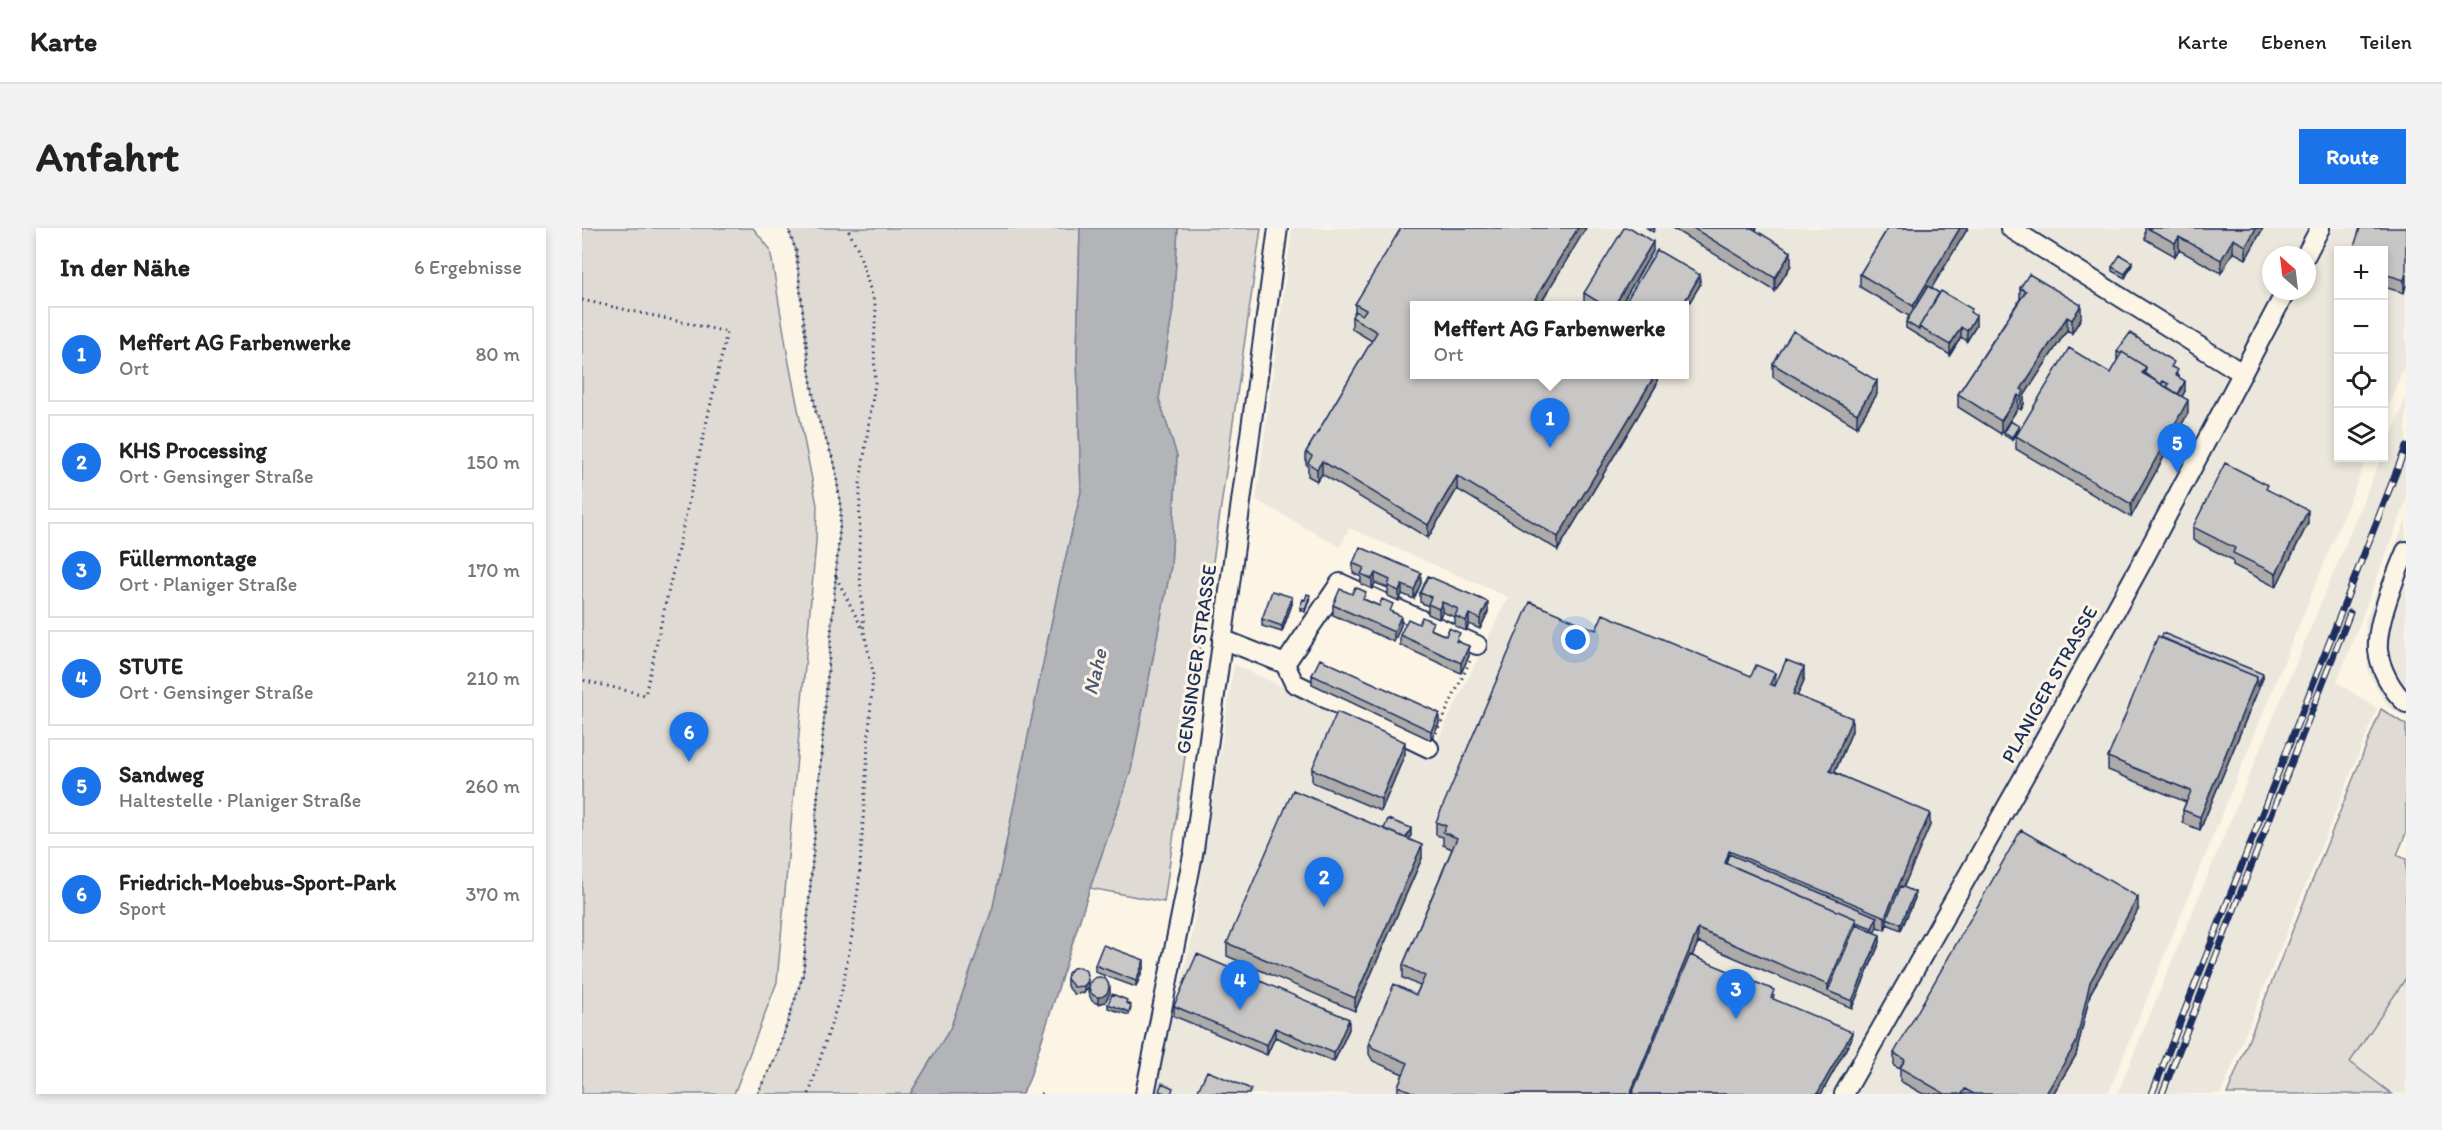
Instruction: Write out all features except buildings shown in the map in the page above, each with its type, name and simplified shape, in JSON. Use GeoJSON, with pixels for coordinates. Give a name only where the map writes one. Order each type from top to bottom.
{"type":"FeatureCollection","features":[{"type":"Feature","properties":{"kind":"street","name":"GENSINGER STRASSE"},"geometry":{"type":"LineString","coordinates":[[1145,1094],[1194,850],[1278,228]]}},
{"type":"Feature","properties":{"kind":"street"},"geometry":{"type":"LineString","coordinates":[[2010,228],[2242,373]]}},
{"type":"Feature","properties":{"kind":"street"},"geometry":{"type":"LineString","coordinates":[[2311,246],[2320,228]]}},
{"type":"Feature","properties":{"kind":"street","name":"PLANIGER STRASSE"},"geometry":{"type":"LineString","coordinates":[[1844,1094],[2028,770],[2140,566],[2281,300]]}},
{"type":"Feature","properties":{"kind":"street"},"geometry":{"type":"LineString","coordinates":[[2406,551],[2392,585],[2378,650],[2392,688],[2406,703]]}},
{"type":"Feature","properties":{"kind":"street"},"geometry":{"type":"LineString","coordinates":[[1285,663],[1340,583],[1477,645]]}},
{"type":"Feature","properties":{"kind":"street"},"geometry":{"type":"LineString","coordinates":[[1222,639],[1285,663],[1294,682],[1429,748]]}},
{"type":"Feature","properties":{"kind":"path"},"geometry":{"type":"LineString","coordinates":[[757,1094],[776,1057],[803,975],[841,512],[835,465],[816,412],[808,368],[796,251],[788,228]]}},
{"type":"Feature","properties":{"kind":"path"},"geometry":{"type":"LineString","coordinates":[[809,1094],[842,990],[859,881],[873,672],[864,632],[858,562],[860,483],[875,383],[876,308],[858,249],[847,228]]}},
{"type":"Feature","properties":{"kind":"path"},"geometry":{"type":"LineString","coordinates":[[582,300],[727,332],[645,694],[582,681]]}},
{"type":"Feature","properties":{"kind":"path"},"geometry":{"type":"LineString","coordinates":[[836,577],[864,632]]}},
{"type":"Feature","properties":{"kind":"path"},"geometry":{"type":"LineString","coordinates":[[1429,748],[1477,645]]}},
{"type":"Feature","properties":{"kind":"shaded area"},"geometry":{"type":"Polygon","coordinates":[[[582,228],[753,228],[770,249],[789,363],[817,505],[816,542],[777,982],[734,1094],[582,1094],[582,228]]]}},
{"type":"Feature","properties":{"kind":"shaded area"},"geometry":{"type":"Polygon","coordinates":[[[788,228],[1080,228],[1077,357],[1081,492],[1059,586],[993,907],[950,1029],[910,1094],[757,1094],[776,1057],[803,975],[841,512],[835,465],[816,412],[796,251],[788,228]]]}},
{"type":"Feature","properties":{"kind":"shaded area"},"geometry":{"type":"Polygon","coordinates":[[[1178,228],[1261,228],[1164,902],[1090,888],[1131,770],[1171,566],[1177,456],[1159,399],[1173,308],[1178,228]]]}},
{"type":"Feature","properties":{"kind":"shaded area"},"geometry":{"type":"Polygon","coordinates":[[[1292,228],[2406,228],[2406,362],[2388,407],[2388,246],[2334,246],[2334,462],[2365,462],[2108,1094],[1153,1094],[1191,942],[1234,664],[1430,756],[1508,597],[1349,528],[1340,547],[1256,500],[1292,228]]]}},
{"type":"Feature","properties":{"kind":"shaded area"},"geometry":{"type":"Polygon","coordinates":[[[2406,398],[2406,502],[2337,682],[2377,709],[2221,1094],[2117,1094],[2379,462],[2388,462],[2388,442],[2406,398]]]}},
{"type":"Feature","properties":{"kind":"shaded area"},"geometry":{"type":"Polygon","coordinates":[[[2406,519],[2406,718],[2388,707],[2368,672],[2365,622],[2406,519]]]}},
{"type":"Feature","properties":{"kind":"shaded area"},"geometry":{"type":"Polygon","coordinates":[[[2381,709],[2406,725],[2406,833],[2397,855],[2406,859],[2406,978],[2350,1062],[2392,1094],[2227,1094],[2381,709]]]}},
{"type":"Feature","properties":{"kind":"shaded area"},"geometry":{"type":"Polygon","coordinates":[[[2406,978],[2406,1094],[2392,1094],[2349,1062],[2406,978]]]}},
{"type":"Feature","properties":{"kind":"water","name":"Nahe"},"geometry":{"type":"Polygon","coordinates":[[[1080,228],[1178,228],[1173,308],[1159,399],[1177,456],[1171,566],[1131,770],[1090,888],[1029,1080],[1022,1094],[910,1094],[950,1029],[993,907],[1059,586],[1081,492],[1077,357],[1080,228]]]}},
{"type":"Feature","properties":{"kind":"railway"},"geometry":{"type":"LineString","coordinates":[[2152,1094],[2406,447]]}},
{"type":"Feature","properties":{"kind":"railway"},"geometry":{"type":"LineString","coordinates":[[2162,1094],[2350,613]]}},
{"type":"Feature","properties":{"kind":"place","name":"Meffert AG Farbenwerke"},"geometry":{"type":"Point","coordinates":[1550,448]}},
{"type":"Feature","properties":{"kind":"place","name":"Sandweg"},"geometry":{"type":"Point","coordinates":[2177,473]}},
{"type":"Feature","properties":{"kind":"place","name":"Friedrich-Moebus-Sport-Park"},"geometry":{"type":"Point","coordinates":[689,762]}},
{"type":"Feature","properties":{"kind":"place","name":"KHS Processing"},"geometry":{"type":"Point","coordinates":[1324,907]}},
{"type":"Feature","properties":{"kind":"place","name":"STUTE"},"geometry":{"type":"Point","coordinates":[1240,1010]}},
{"type":"Feature","properties":{"kind":"place","name":"Füllermontage"},"geometry":{"type":"Point","coordinates":[1736,1019]}}]}
